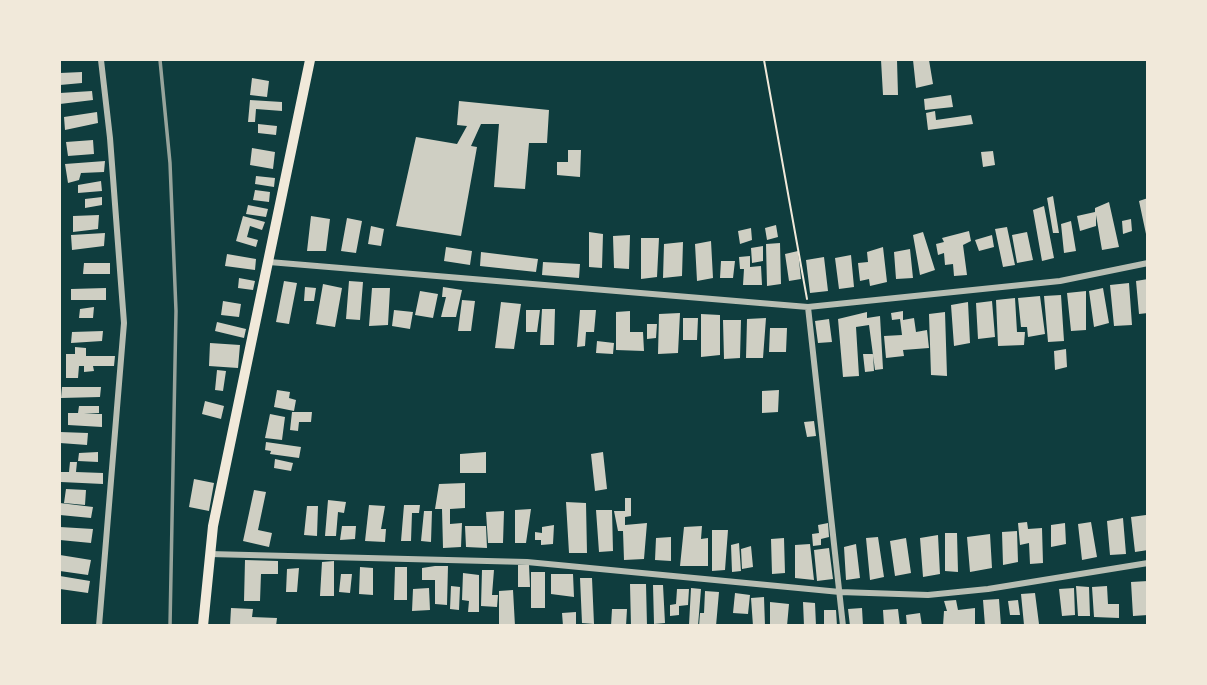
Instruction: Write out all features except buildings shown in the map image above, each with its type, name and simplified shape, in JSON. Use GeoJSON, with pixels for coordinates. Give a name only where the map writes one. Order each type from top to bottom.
{"type":"FeatureCollection","features":[{"type":"Feature","properties":{"kind":"main road"},"geometry":{"type":"LineString","coordinates":[[203,625],[209,554],[310,60]]}},
{"type":"Feature","properties":{"kind":"street"},"geometry":{"type":"LineString","coordinates":[[99,625],[124,323],[110,138],[101,60]]}},
{"type":"Feature","properties":{"kind":"street"},"geometry":{"type":"LineString","coordinates":[[269,262],[808,307],[1060,281],[1147,263]]}},
{"type":"Feature","properties":{"kind":"street"},"geometry":{"type":"LineString","coordinates":[[808,307],[843,625]]}},
{"type":"Feature","properties":{"kind":"street"},"geometry":{"type":"LineString","coordinates":[[209,554],[527,562],[840,592],[940,594],[1147,564]]}},
{"type":"Feature","properties":{"kind":"path"},"geometry":{"type":"LineString","coordinates":[[764,60],[808,307]]}},
{"type":"Feature","properties":{"kind":"railway"},"geometry":{"type":"LineString","coordinates":[[160,60],[170,163],[176,311],[170,626]]}}]}
